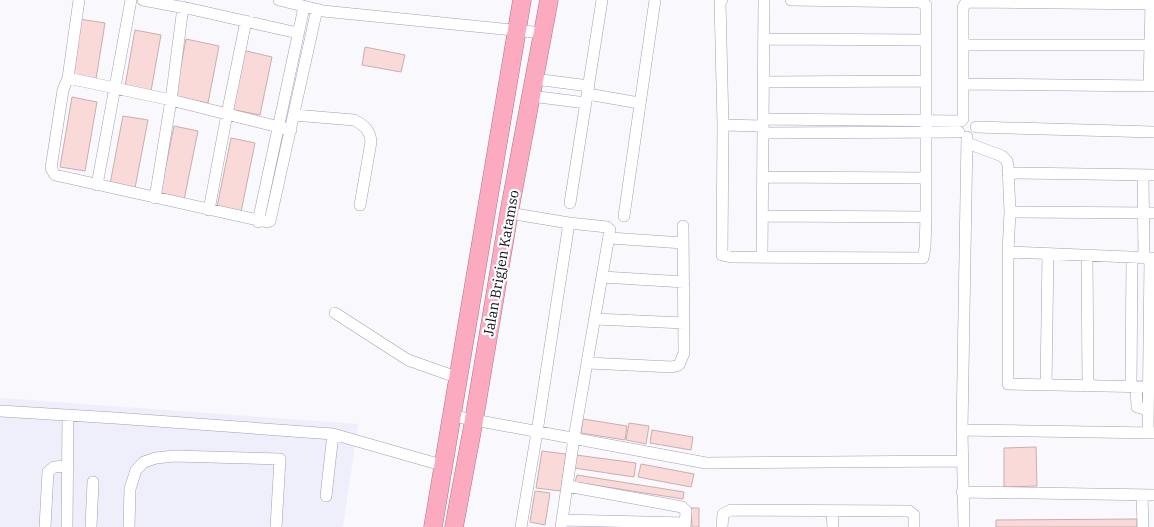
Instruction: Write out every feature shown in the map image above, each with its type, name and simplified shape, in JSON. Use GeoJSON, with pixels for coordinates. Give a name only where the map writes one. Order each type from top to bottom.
{"type":"FeatureCollection","features":[{"type":"Feature","properties":{"kind":"highway","name":"Jalan Brigjen Katamso"},"geometry":{"type":"LineString","coordinates":[[433,527],[445,466],[522,0]]}},
{"type":"Feature","properties":{"kind":"highway","name":"Jalan Brigjen Katamso"},"geometry":{"type":"LineString","coordinates":[[454,527],[474,420],[508,213],[549,0]]}},
{"type":"Feature","properties":{"kind":"street"},"geometry":{"type":"LineString","coordinates":[[79,0],[68,78],[63,90],[51,168],[54,176],[258,222],[270,221],[317,9]]}},
{"type":"Feature","properties":{"kind":"street"},"geometry":{"type":"LineString","coordinates":[[97,185],[131,0]]}},
{"type":"Feature","properties":{"kind":"street"},"geometry":{"type":"LineString","coordinates":[[143,0],[189,5],[298,33]]}},
{"type":"Feature","properties":{"kind":"street"},"geometry":{"type":"LineString","coordinates":[[279,0],[317,9],[543,33]]}},
{"type":"Feature","properties":{"kind":"street"},"geometry":{"type":"LineString","coordinates":[[570,203],[602,0]]}},
{"type":"Feature","properties":{"kind":"street"},"geometry":{"type":"LineString","coordinates":[[624,216],[655,0]]}},
{"type":"Feature","properties":{"kind":"street"},"geometry":{"type":"LineString","coordinates":[[722,0],[720,2],[723,125],[721,253],[724,256],[762,257],[923,258],[926,217],[926,5],[924,2],[790,0]]}},
{"type":"Feature","properties":{"kind":"street"},"geometry":{"type":"LineString","coordinates":[[762,257],[764,0]]}},
{"type":"Feature","properties":{"kind":"street"},"geometry":{"type":"LineString","coordinates":[[964,84],[1152,86],[1150,45],[1152,4],[1116,2],[966,2],[962,8],[964,84],[962,492],[964,527]]}},
{"type":"Feature","properties":{"kind":"street"},"geometry":{"type":"LineString","coordinates":[[155,198],[189,5]]}},
{"type":"Feature","properties":{"kind":"street"},"geometry":{"type":"LineString","coordinates":[[258,222],[304,7]]}},
{"type":"Feature","properties":{"kind":"street"},"geometry":{"type":"LineString","coordinates":[[209,210],[226,114],[246,21]]}},
{"type":"Feature","properties":{"kind":"street"},"geometry":{"type":"LineString","coordinates":[[764,40],[926,40]]}},
{"type":"Feature","properties":{"kind":"street"},"geometry":{"type":"LineString","coordinates":[[963,45],[1150,45]]}},
{"type":"Feature","properties":{"kind":"street"},"geometry":{"type":"LineString","coordinates":[[68,78],[171,100],[290,130]]}},
{"type":"Feature","properties":{"kind":"street"},"geometry":{"type":"LineString","coordinates":[[763,82],[926,81]]}},
{"type":"Feature","properties":{"kind":"street"},"geometry":{"type":"LineString","coordinates":[[533,88],[588,94]]}},
{"type":"Feature","properties":{"kind":"street"},"geometry":{"type":"LineString","coordinates":[[533,88],[588,94],[639,103]]}},
{"type":"Feature","properties":{"kind":"street"},"geometry":{"type":"LineString","coordinates":[[294,115],[354,120],[367,129],[372,142],[360,204]]}},
{"type":"Feature","properties":{"kind":"street"},"geometry":{"type":"LineString","coordinates":[[963,131],[972,120],[976,127],[1154,132]]}},
{"type":"Feature","properties":{"kind":"street"},"geometry":{"type":"LineString","coordinates":[[723,125],[926,127],[963,131],[974,144],[1005,158],[1007,161],[1010,212],[1008,252],[1008,384],[1142,387]]}},
{"type":"Feature","properties":{"kind":"street"},"geometry":{"type":"LineString","coordinates":[[962,430],[1151,433],[1142,387],[1149,175],[1008,173]]}},
{"type":"Feature","properties":{"kind":"street"},"geometry":{"type":"LineString","coordinates":[[763,177],[926,178]]}},
{"type":"Feature","properties":{"kind":"street"},"geometry":{"type":"LineString","coordinates":[[1010,212],[1149,213]]}},
{"type":"Feature","properties":{"kind":"street"},"geometry":{"type":"LineString","coordinates":[[508,213],[607,227],[610,230],[574,438],[567,486],[562,524],[685,525],[686,511],[682,506],[567,486]]}},
{"type":"Feature","properties":{"kind":"street"},"geometry":{"type":"LineString","coordinates":[[762,216],[926,217]]}},
{"type":"Feature","properties":{"kind":"street"},"geometry":{"type":"LineString","coordinates":[[521,527],[538,432],[569,223]]}},
{"type":"Feature","properties":{"kind":"street"},"geometry":{"type":"LineString","coordinates":[[588,362],[672,367],[679,365],[684,353],[683,226]]}},
{"type":"Feature","properties":{"kind":"street"},"geometry":{"type":"LineString","coordinates":[[610,238],[683,243]]}},
{"type":"Feature","properties":{"kind":"street"},"geometry":{"type":"LineString","coordinates":[[1008,252],[1145,258]]}},
{"type":"Feature","properties":{"kind":"street"},"geometry":{"type":"LineString","coordinates":[[1046,386],[1048,254]]}},
{"type":"Feature","properties":{"kind":"street"},"geometry":{"type":"LineString","coordinates":[[1087,256],[1088,386]]}},
{"type":"Feature","properties":{"kind":"street"},"geometry":{"type":"LineString","coordinates":[[1142,387],[1145,258]]}},
{"type":"Feature","properties":{"kind":"street"},"geometry":{"type":"LineString","coordinates":[[603,277],[684,282]]}},
{"type":"Feature","properties":{"kind":"street"},"geometry":{"type":"LineString","coordinates":[[335,314],[408,360],[459,378]]}},
{"type":"Feature","properties":{"kind":"street"},"geometry":{"type":"LineString","coordinates":[[595,319],[684,323]]}},
{"type":"Feature","properties":{"kind":"street"},"geometry":{"type":"LineString","coordinates":[[0,411],[333,434],[445,466]]}},
{"type":"Feature","properties":{"kind":"street"},"geometry":{"type":"LineString","coordinates":[[67,527],[68,415]]}},
{"type":"Feature","properties":{"kind":"street"},"geometry":{"type":"LineString","coordinates":[[453,416],[706,463],[962,461]]}},
{"type":"Feature","properties":{"kind":"street"},"geometry":{"type":"LineString","coordinates":[[326,496],[333,434]]}},
{"type":"Feature","properties":{"kind":"street"},"geometry":{"type":"LineString","coordinates":[[129,527],[130,488],[136,470],[144,462],[156,458],[174,456],[280,459],[276,527]]}},
{"type":"Feature","properties":{"kind":"street"},"geometry":{"type":"LineString","coordinates":[[45,527],[48,472],[54,468],[68,466]]}},
{"type":"Feature","properties":{"kind":"street"},"geometry":{"type":"LineString","coordinates":[[91,527],[93,482]]}},
{"type":"Feature","properties":{"kind":"street"},"geometry":{"type":"LineString","coordinates":[[962,492],[1154,495]]}},
{"type":"Feature","properties":{"kind":"street"},"geometry":{"type":"LineString","coordinates":[[1142,495],[1143,527]]}},
{"type":"Feature","properties":{"kind":"street"},"geometry":{"type":"LineString","coordinates":[[722,527],[723,514],[731,510],[832,512],[909,510],[914,515],[914,527]]}},
{"type":"Feature","properties":{"kind":"street"},"geometry":{"type":"LineString","coordinates":[[832,512],[833,527]]}},
{"type":"Feature","properties":{"kind":"shaded area"},"geometry":{"type":"Polygon","coordinates":[[[0,398],[358,424],[343,527],[0,527],[0,398]]]}},
{"type":"Feature","properties":{"kind":"building"},"geometry":{"type":"Polygon","coordinates":[[[79,19],[105,23],[96,79],[70,75],[79,19]]]}},
{"type":"Feature","properties":{"kind":"building"},"geometry":{"type":"Polygon","coordinates":[[[135,30],[161,35],[151,91],[125,86],[135,30]]]}},
{"type":"Feature","properties":{"kind":"building"},"geometry":{"type":"Polygon","coordinates":[[[186,39],[219,46],[208,103],[175,97],[186,39]]]}},
{"type":"Feature","properties":{"kind":"building"},"geometry":{"type":"Polygon","coordinates":[[[365,47],[405,55],[401,72],[362,65],[365,47]]]}},
{"type":"Feature","properties":{"kind":"building"},"geometry":{"type":"Polygon","coordinates":[[[242,50],[272,57],[260,115],[230,109],[242,50]]]}},
{"type":"Feature","properties":{"kind":"building"},"geometry":{"type":"Polygon","coordinates":[[[72,97],[97,102],[85,171],[60,167],[72,97]]]}},
{"type":"Feature","properties":{"kind":"building"},"geometry":{"type":"Polygon","coordinates":[[[123,116],[148,120],[135,188],[110,184],[123,116]]]}},
{"type":"Feature","properties":{"kind":"building"},"geometry":{"type":"Polygon","coordinates":[[[174,126],[198,131],[184,200],[160,195],[174,126]]]}},
{"type":"Feature","properties":{"kind":"building"},"geometry":{"type":"Polygon","coordinates":[[[231,138],[255,143],[241,212],[217,207],[231,138]]]}},
{"type":"Feature","properties":{"kind":"building"},"geometry":{"type":"Polygon","coordinates":[[[583,419],[627,426],[625,440],[581,433],[583,419]]]}},
{"type":"Feature","properties":{"kind":"building"},"geometry":{"type":"Polygon","coordinates":[[[629,423],[649,426],[646,444],[626,440],[629,423]]]}},
{"type":"Feature","properties":{"kind":"building"},"geometry":{"type":"Polygon","coordinates":[[[652,430],[693,437],[691,450],[650,443],[652,430]]]}},
{"type":"Feature","properties":{"kind":"building"},"geometry":{"type":"Polygon","coordinates":[[[1036,447],[1037,486],[1004,487],[1004,448],[1036,447]]]}},
{"type":"Feature","properties":{"kind":"building"},"geometry":{"type":"Polygon","coordinates":[[[542,451],[566,454],[561,491],[536,488],[542,451]]]}},
{"type":"Feature","properties":{"kind":"building"},"geometry":{"type":"Polygon","coordinates":[[[576,455],[636,463],[634,477],[574,468],[576,455]]]}},
{"type":"Feature","properties":{"kind":"building"},"geometry":{"type":"Polygon","coordinates":[[[641,464],[694,474],[691,487],[638,477],[641,464]]]}},
{"type":"Feature","properties":{"kind":"building"},"geometry":{"type":"Polygon","coordinates":[[[577,475],[684,492],[683,499],[575,482],[577,475]]]}},
{"type":"Feature","properties":{"kind":"building"},"geometry":{"type":"Polygon","coordinates":[[[535,491],[550,493],[545,525],[530,522],[535,491]]]}},
{"type":"Feature","properties":{"kind":"building"},"geometry":{"type":"Polygon","coordinates":[[[691,508],[699,508],[699,527],[692,527],[691,508]]]}},
{"type":"Feature","properties":{"kind":"building"},"geometry":{"type":"Polygon","coordinates":[[[1137,519],[1137,527],[996,527],[996,520],[1137,519]]]}}]}
